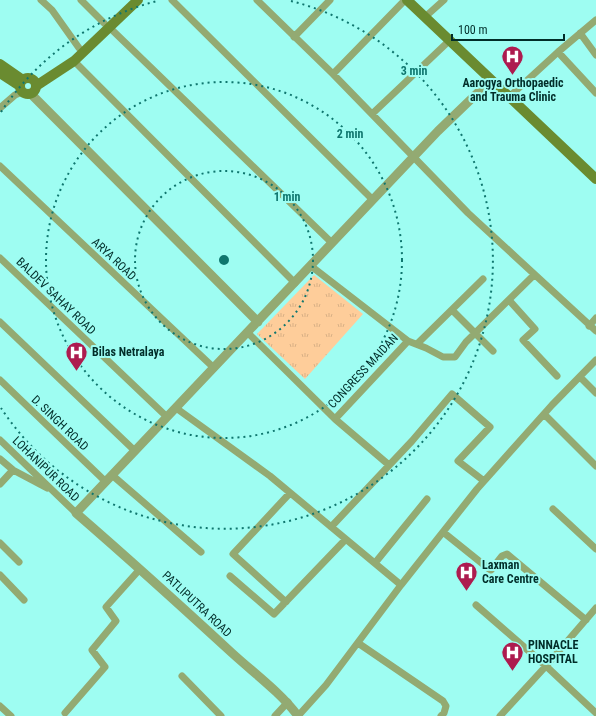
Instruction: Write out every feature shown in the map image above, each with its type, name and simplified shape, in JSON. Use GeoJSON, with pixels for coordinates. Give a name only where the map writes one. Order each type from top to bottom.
{"type":"FeatureCollection","features":[{"type":"Feature","properties":{"kind":"main road"},"geometry":{"type":"LineString","coordinates":[[28,86],[74,61],[129,0]]}},
{"type":"Feature","properties":{"kind":"main road"},"geometry":{"type":"LineString","coordinates":[[28,86],[70,56],[138,0]]}},
{"type":"Feature","properties":{"kind":"main road"},"geometry":{"type":"LineString","coordinates":[[406,0],[450,40],[596,180]]}},
{"type":"Feature","properties":{"kind":"main road"},"geometry":{"type":"LineString","coordinates":[[0,64],[28,86]]}},
{"type":"Feature","properties":{"kind":"main road"},"geometry":{"type":"LineString","coordinates":[[0,73],[28,86]]}},
{"type":"Feature","properties":{"kind":"street"},"geometry":{"type":"LineString","coordinates":[[41,0],[52,10],[79,48]]}},
{"type":"Feature","properties":{"kind":"street"},"geometry":{"type":"LineString","coordinates":[[81,0],[332,243]]}},
{"type":"Feature","properties":{"kind":"street"},"geometry":{"type":"LineString","coordinates":[[172,0],[373,200]]}},
{"type":"Feature","properties":{"kind":"street"},"geometry":{"type":"LineString","coordinates":[[257,0],[333,74],[468,213],[596,331]]}},
{"type":"Feature","properties":{"kind":"street"},"geometry":{"type":"LineString","coordinates":[[294,37],[330,0]]}},
{"type":"Feature","properties":{"kind":"street"},"geometry":{"type":"LineString","coordinates":[[333,74],[406,0]]}},
{"type":"Feature","properties":{"kind":"street"},"geometry":{"type":"LineString","coordinates":[[425,17],[444,0]]}},
{"type":"Feature","properties":{"kind":"street"},"geometry":{"type":"LineString","coordinates":[[509,97],[558,52],[596,20]]}},
{"type":"Feature","properties":{"kind":"street"},"geometry":{"type":"LineString","coordinates":[[580,33],[596,55]]}},
{"type":"Feature","properties":{"kind":"street"},"geometry":{"type":"LineString","coordinates":[[372,114],[450,40]]}},
{"type":"Feature","properties":{"kind":"street"},"geometry":{"type":"LineString","coordinates":[[558,52],[596,93]]}},
{"type":"Feature","properties":{"kind":"street"},"geometry":{"type":"LineString","coordinates":[[74,61],[295,283]]}},
{"type":"Feature","properties":{"kind":"street"},"geometry":{"type":"LineString","coordinates":[[76,513],[414,156],[491,80]]}},
{"type":"Feature","properties":{"kind":"street"},"geometry":{"type":"LineString","coordinates":[[0,108],[28,86],[258,322]]}},
{"type":"Feature","properties":{"kind":"street","name":"ARYA ROAD"},"geometry":{"type":"LineString","coordinates":[[0,166],[214,368]]}},
{"type":"Feature","properties":{"kind":"street","name":"BALDEV SAHAY ROAD"},"geometry":{"type":"LineString","coordinates":[[0,258],[167,417]]}},
{"type":"Feature","properties":{"kind":"street","name":"CONGRESS MAIDAN"},"geometry":{"type":"LineString","coordinates":[[247,332],[335,418],[408,341],[311,266]]}},
{"type":"Feature","properties":{"kind":"street"},"geometry":{"type":"LineString","coordinates":[[408,341],[443,357],[455,357],[474,333],[534,275]]}},
{"type":"Feature","properties":{"kind":"street"},"geometry":{"type":"LineString","coordinates":[[417,344],[483,279]]}},
{"type":"Feature","properties":{"kind":"street"},"geometry":{"type":"LineString","coordinates":[[509,300],[535,329],[523,340],[558,376]]}},
{"type":"Feature","properties":{"kind":"street"},"geometry":{"type":"LineString","coordinates":[[452,310],[493,351]]}},
{"type":"Feature","properties":{"kind":"street"},"geometry":{"type":"LineString","coordinates":[[589,326],[596,318]]}},
{"type":"Feature","properties":{"kind":"street"},"geometry":{"type":"LineString","coordinates":[[0,322],[135,451]]}},
{"type":"Feature","properties":{"kind":"street"},"geometry":{"type":"LineString","coordinates":[[298,716],[326,685],[442,532],[484,481],[544,414],[596,360]]}},
{"type":"Feature","properties":{"kind":"street"},"geometry":{"type":"LineString","coordinates":[[580,377],[596,393]]}},
{"type":"Feature","properties":{"kind":"street","name":"D. SINGH ROAD"},"geometry":{"type":"LineString","coordinates":[[0,380],[109,479],[202,552]]}},
{"type":"Feature","properties":{"kind":"street"},"geometry":{"type":"LineString","coordinates":[[331,528],[452,394],[490,427],[458,461],[484,481]]}},
{"type":"Feature","properties":{"kind":"street"},"geometry":{"type":"LineString","coordinates":[[176,408],[270,476],[345,540],[401,585]]}},
{"type":"Feature","properties":{"kind":"street"},"geometry":{"type":"LineString","coordinates":[[544,414],[596,466]]}},
{"type":"Feature","properties":{"kind":"street"},"geometry":{"type":"LineString","coordinates":[[335,418],[389,465]]}},
{"type":"Feature","properties":{"kind":"street","name":"LOHANIPUR ROAD"},"geometry":{"type":"LineString","coordinates":[[0,440],[76,513]]}},
{"type":"Feature","properties":{"kind":"street"},"geometry":{"type":"LineString","coordinates":[[0,459],[13,470],[33,482],[52,490]]}},
{"type":"Feature","properties":{"kind":"street"},"geometry":{"type":"LineString","coordinates":[[0,484],[13,470]]}},
{"type":"Feature","properties":{"kind":"street"},"geometry":{"type":"LineString","coordinates":[[286,602],[233,554],[290,493]]}},
{"type":"Feature","properties":{"kind":"street"},"geometry":{"type":"LineString","coordinates":[[375,563],[427,499]]}},
{"type":"Feature","properties":{"kind":"street"},"geometry":{"type":"LineString","coordinates":[[553,509],[596,549]]}},
{"type":"Feature","properties":{"kind":"street","name":"PATLIPUTRA ROAD"},"geometry":{"type":"LineString","coordinates":[[76,513],[140,569],[250,670],[288,702],[298,716]]}},
{"type":"Feature","properties":{"kind":"street"},"geometry":{"type":"LineString","coordinates":[[442,532],[491,570],[502,556],[507,554],[586,620]]}},
{"type":"Feature","properties":{"kind":"street"},"geometry":{"type":"LineString","coordinates":[[230,576],[274,614],[345,540]]}},
{"type":"Feature","properties":{"kind":"street"},"geometry":{"type":"LineString","coordinates":[[0,543],[19,562]]}},
{"type":"Feature","properties":{"kind":"street"},"geometry":{"type":"LineString","coordinates":[[65,715],[105,667],[92,650],[116,622],[106,608],[140,569]]}},
{"type":"Feature","properties":{"kind":"street"},"geometry":{"type":"LineString","coordinates":[[0,575],[24,600]]}},
{"type":"Feature","properties":{"kind":"street"},"geometry":{"type":"LineString","coordinates":[[476,605],[546,666],[596,713]]}},
{"type":"Feature","properties":{"kind":"street"},"geometry":{"type":"LineString","coordinates":[[500,716],[596,608]]}},
{"type":"Feature","properties":{"kind":"street"},"geometry":{"type":"LineString","coordinates":[[358,643],[443,701],[446,706],[444,713],[441,716]]}},
{"type":"Feature","properties":{"kind":"street"},"geometry":{"type":"LineString","coordinates":[[182,676],[221,716]]}},
{"type":"Feature","properties":{"kind":"street"},"geometry":{"type":"LineString","coordinates":[[275,716],[288,702]]}},
{"type":"Feature","properties":{"kind":"street"},"geometry":{"type":"LineString","coordinates":[[0,706],[11,716]]}},
{"type":"Feature","properties":{"kind":"green space"},"geometry":{"type":"Polygon","coordinates":[[[314,275],[363,314],[305,379],[257,334],[314,275]]]}},
{"type":"Feature","properties":{"kind":"place","name":"Aarogya Orthopaedic and Trauma Clinic"},"geometry":{"type":"Point","coordinates":[513,76]}},
{"type":"Feature","properties":{"kind":"place","name":"Bilas Netralaya"},"geometry":{"type":"Point","coordinates":[76,372]}},
{"type":"Feature","properties":{"kind":"place","name":"Laxman Care Centre"},"geometry":{"type":"Point","coordinates":[466,592]}},
{"type":"Feature","properties":{"kind":"place","name":"PINNACLE HOSPITAL"},"geometry":{"type":"Point","coordinates":[512,672]}}]}
